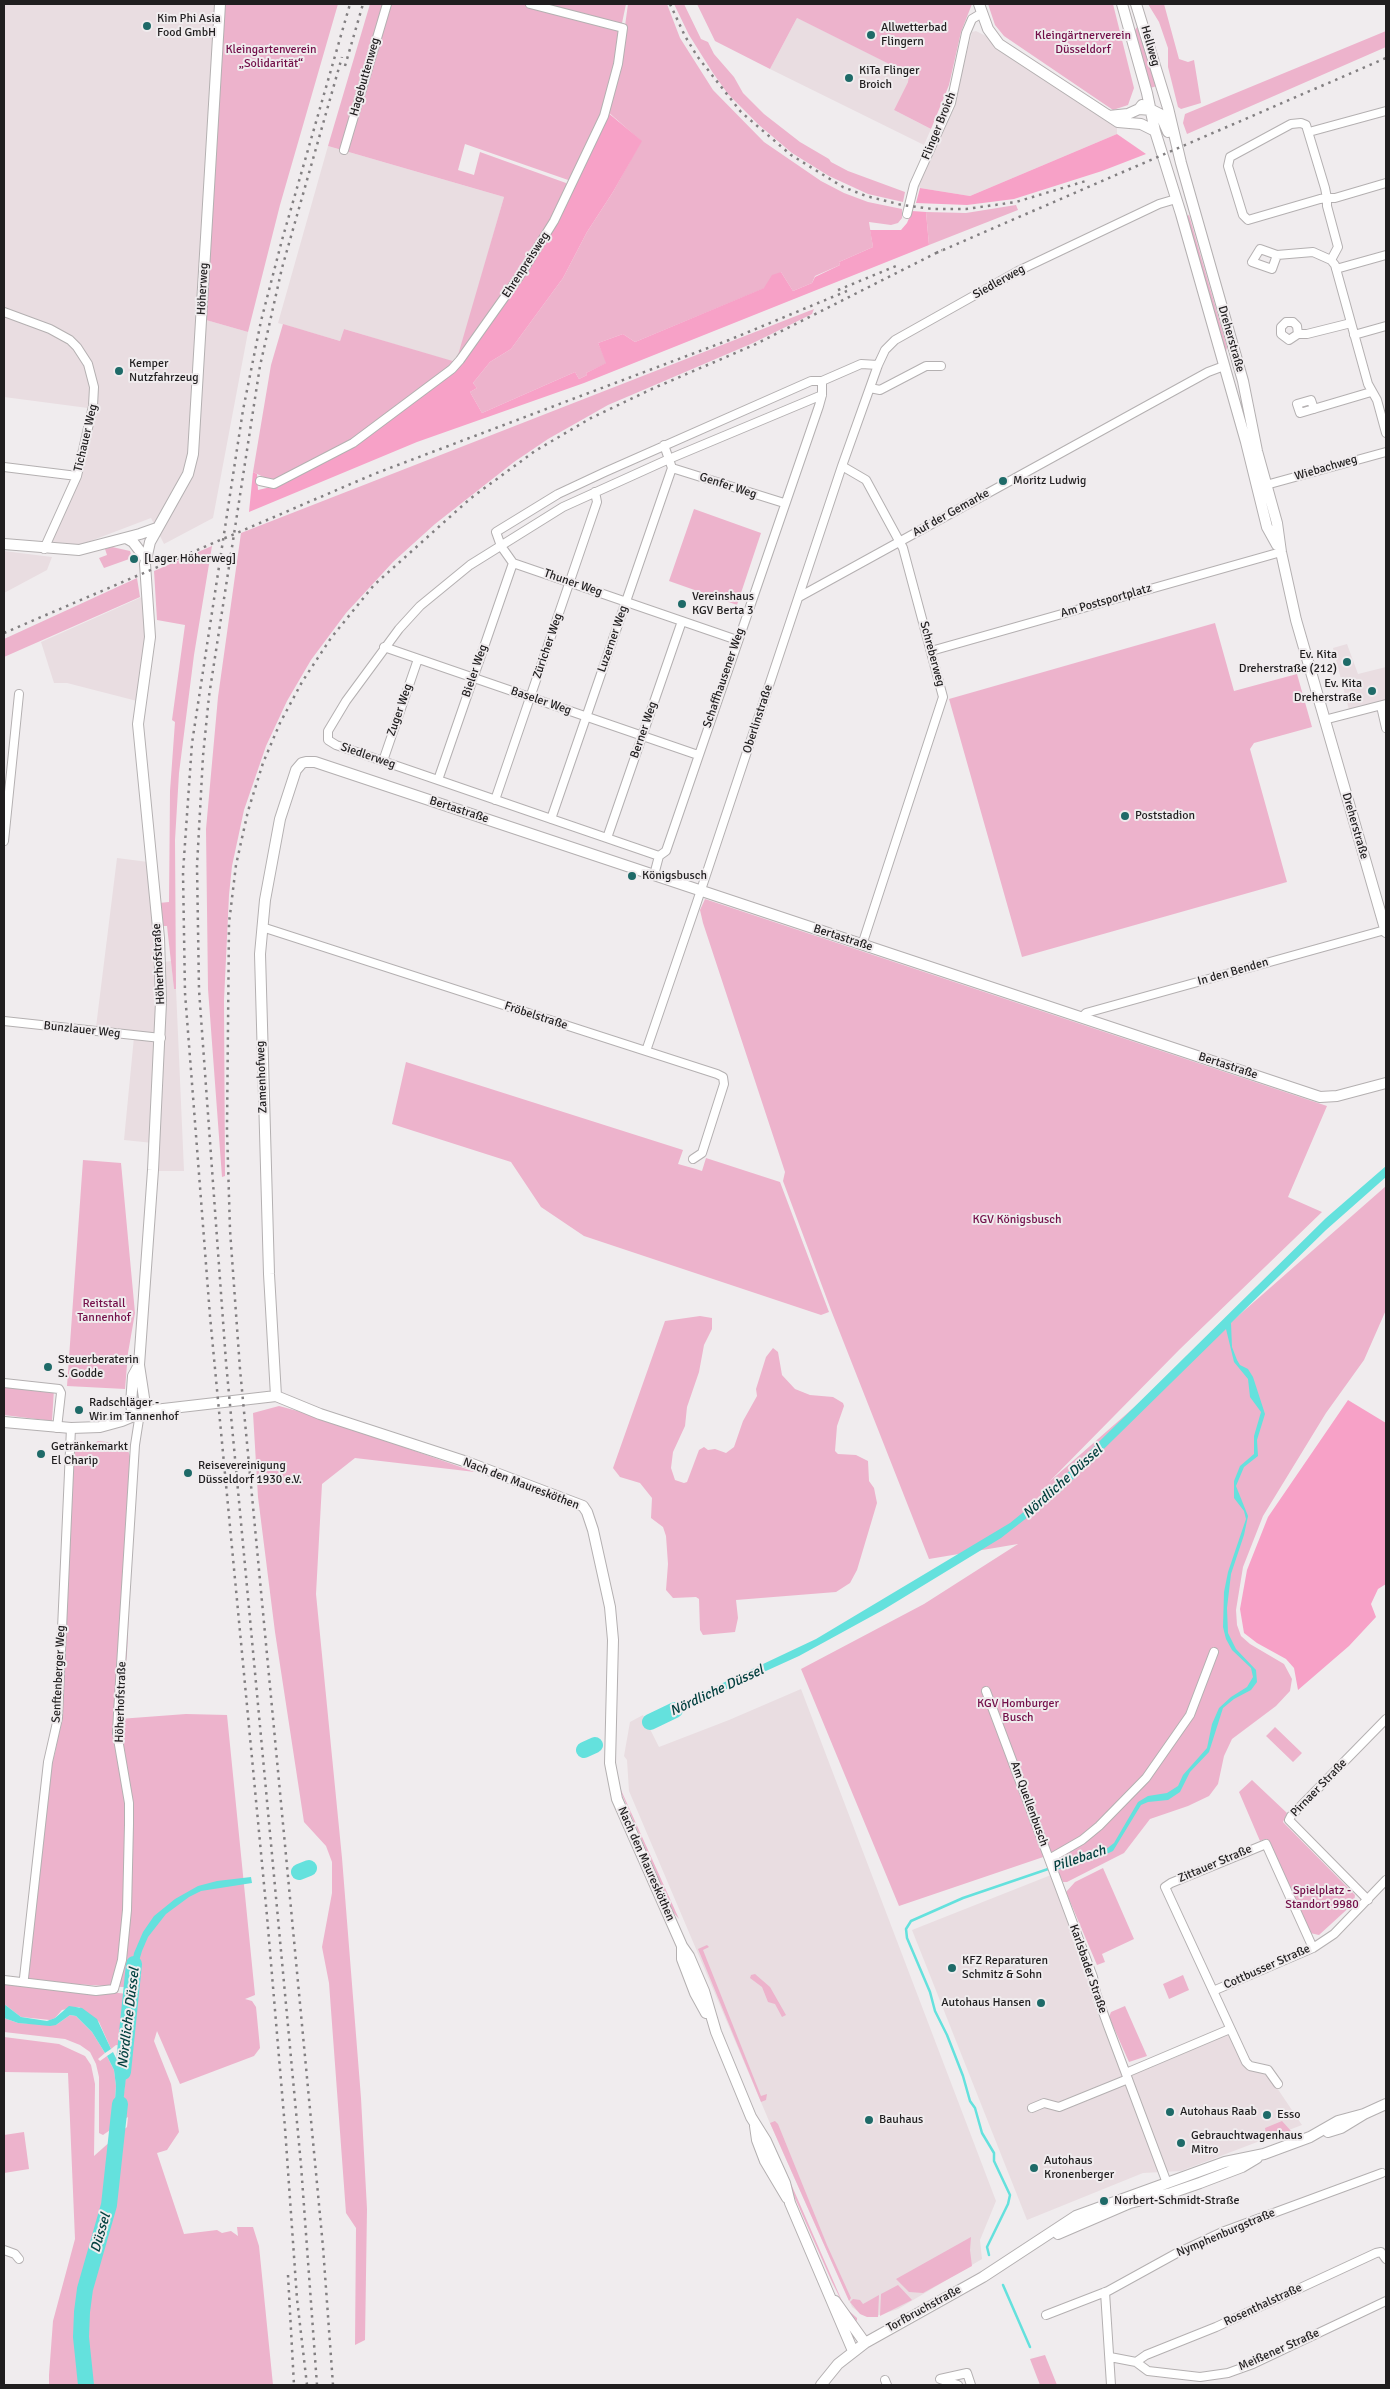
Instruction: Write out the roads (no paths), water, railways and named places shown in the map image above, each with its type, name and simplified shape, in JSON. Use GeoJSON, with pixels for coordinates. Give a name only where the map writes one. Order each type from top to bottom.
{"type":"FeatureCollection","features":[{"type":"Feature","properties":{"kind":"street","name":"Höherweg"},"geometry":{"type":"LineString","coordinates":[[146,561],[148,549],[157,528],[188,474],[193,454],[220,4]]}},
{"type":"Feature","properties":{"kind":"street","name":"Hagebuttenweg"},"geometry":{"type":"LineString","coordinates":[[344,150],[387,4]]}},
{"type":"Feature","properties":{"kind":"street","name":"Ehrenpreisweg"},"geometry":{"type":"LineString","coordinates":[[260,481],[274,484],[353,443],[452,369],[521,274],[554,221],[604,116],[618,64],[623,28],[530,4]]}},
{"type":"Feature","properties":{"kind":"street","name":"Hellweg"},"geometry":{"type":"LineString","coordinates":[[1122,4],[1152,111],[1155,132],[1176,199]]}},
{"type":"Feature","properties":{"kind":"street","name":"Hellweg"},"geometry":{"type":"LineString","coordinates":[[1136,4],[1163,89],[1190,195]]}},
{"type":"Feature","properties":{"kind":"street","name":"Flinger Broich"},"geometry":{"type":"LineString","coordinates":[[980,8],[988,29],[999,44],[1121,123],[1142,124]]}},
{"type":"Feature","properties":{"kind":"street","name":"Flinger Broich"},"geometry":{"type":"LineString","coordinates":[[907,214],[914,185],[951,102],[968,26],[980,8]]}},
{"type":"Feature","properties":{"kind":"street"},"geometry":{"type":"LineString","coordinates":[[1155,132],[1142,124],[1152,111],[1163,89]]}},
{"type":"Feature","properties":{"kind":"street"},"geometry":{"type":"LineString","coordinates":[[1139,109],[1147,93]]}},
{"type":"Feature","properties":{"kind":"street"},"geometry":{"type":"LineString","coordinates":[[1109,116],[1123,115],[1139,109],[1152,111]]}},
{"type":"Feature","properties":{"kind":"street","name":"Hellweg"},"geometry":{"type":"LineString","coordinates":[[1152,111],[1164,119],[1181,162]]}},
{"type":"Feature","properties":{"kind":"street"},"geometry":{"type":"LineString","coordinates":[[1310,132],[1386,111]]}},
{"type":"Feature","properties":{"kind":"street"},"geometry":{"type":"LineString","coordinates":[[1330,260],[1338,247],[1326,198],[1310,132],[1306,125],[1301,123],[1291,124],[1230,157],[1228,166],[1243,215],[1248,220],[1326,198],[1335,198],[1386,183]]}},
{"type":"Feature","properties":{"kind":"street","name":"Siedlerweg"},"geometry":{"type":"LineString","coordinates":[[878,365],[885,350],[895,340],[1018,271],[1159,204],[1190,195]]}},
{"type":"Feature","properties":{"kind":"street","name":"Dreherstraße"},"geometry":{"type":"LineString","coordinates":[[1190,195],[1237,362],[1266,485],[1277,523],[1281,552],[1296,620],[1386,931]]}},
{"type":"Feature","properties":{"kind":"street","name":"Dreherstraße"},"geometry":{"type":"LineString","coordinates":[[1176,199],[1246,442],[1267,527],[1281,552]]}},
{"type":"Feature","properties":{"kind":"street"},"geometry":{"type":"LineString","coordinates":[[1278,255],[1313,252],[1330,260],[1336,268],[1371,392],[1377,400],[1386,433]]}},
{"type":"Feature","properties":{"kind":"street"},"geometry":{"type":"LineString","coordinates":[[1336,268],[1386,254]]}},
{"type":"Feature","properties":{"kind":"street","name":"Tichauer Weg"},"geometry":{"type":"LineString","coordinates":[[4,312],[61,334],[77,346],[92,374],[95,396],[78,476],[44,549]]}},
{"type":"Feature","properties":{"kind":"street"},"geometry":{"type":"LineString","coordinates":[[1298,334],[1307,334],[1351,323]]}},
{"type":"Feature","properties":{"kind":"street"},"geometry":{"type":"LineString","coordinates":[[1354,335],[1386,326]]}},
{"type":"Feature","properties":{"kind":"street","name":"Auf der Gemarke"},"geometry":{"type":"LineString","coordinates":[[799,597],[1208,372],[1237,362]]}},
{"type":"Feature","properties":{"kind":"street"},"geometry":{"type":"LineString","coordinates":[[513,563],[501,546],[496,532],[558,494],[664,445],[811,381],[822,381],[861,364],[878,365]]}},
{"type":"Feature","properties":{"kind":"street","name":"Oberlinstraße"},"geometry":{"type":"LineString","coordinates":[[646,1050],[842,466],[878,365]]}},
{"type":"Feature","properties":{"kind":"street"},"geometry":{"type":"LineString","coordinates":[[870,388],[880,390],[926,366],[941,366]]}},
{"type":"Feature","properties":{"kind":"street"},"geometry":{"type":"LineString","coordinates":[[822,381],[822,395]]}},
{"type":"Feature","properties":{"kind":"street"},"geometry":{"type":"LineString","coordinates":[[1314,408],[1371,392]]}},
{"type":"Feature","properties":{"kind":"street","name":"Siedlerweg"},"geometry":{"type":"LineString","coordinates":[[659,856],[336,745],[328,740],[327,736],[346,701],[384,647],[420,606],[470,565],[563,507],[669,459],[822,395]]}},
{"type":"Feature","properties":{"kind":"street","name":"Schaffhausener Weg"},"geometry":{"type":"LineString","coordinates":[[654,875],[659,856],[666,851],[822,395]]}},
{"type":"Feature","properties":{"kind":"street"},"geometry":{"type":"LineString","coordinates":[[1377,400],[1386,398]]}},
{"type":"Feature","properties":{"kind":"street","name":"Dreherstraße"},"geometry":{"type":"LineString","coordinates":[[1246,442],[1260,483],[1266,485]]}},
{"type":"Feature","properties":{"kind":"street"},"geometry":{"type":"LineString","coordinates":[[664,445],[672,468]]}},
{"type":"Feature","properties":{"kind":"street","name":"Wiebachweg"},"geometry":{"type":"LineString","coordinates":[[1266,485],[1386,452]]}},
{"type":"Feature","properties":{"kind":"street","name":"Schreberweg"},"geometry":{"type":"LineString","coordinates":[[842,466],[866,480],[899,542],[944,697],[862,945]]}},
{"type":"Feature","properties":{"kind":"street"},"geometry":{"type":"LineString","coordinates":[[4,467],[78,476]]}},
{"type":"Feature","properties":{"kind":"street","name":"Genfer Weg"},"geometry":{"type":"LineString","coordinates":[[672,468],[784,503]]}},
{"type":"Feature","properties":{"kind":"street","name":"Luzerner Weg"},"geometry":{"type":"LineString","coordinates":[[551,819],[672,468]]}},
{"type":"Feature","properties":{"kind":"street","name":"Züricher Weg"},"geometry":{"type":"LineString","coordinates":[[495,800],[597,502],[595,492]]}},
{"type":"Feature","properties":{"kind":"street"},"geometry":{"type":"LineString","coordinates":[[4,544],[44,549],[79,550],[157,528]]}},
{"type":"Feature","properties":{"kind":"street"},"geometry":{"type":"LineString","coordinates":[[126,538],[133,542],[146,561]]}},
{"type":"Feature","properties":{"kind":"street","name":"Am Postsportplatz"},"geometry":{"type":"LineString","coordinates":[[931,651],[1281,552]]}},
{"type":"Feature","properties":{"kind":"street","name":"Höherhofstraße"},"geometry":{"type":"LineString","coordinates":[[4,1980],[96,1991],[114,1989],[122,1960],[127,1910],[128,1803],[119,1750],[118,1713],[135,1444],[140,1413],[131,1404],[133,1376],[138,1365],[161,1038],[160,953],[138,724],[150,637],[146,561]]}},
{"type":"Feature","properties":{"kind":"street","name":"Thuner Weg"},"geometry":{"type":"LineString","coordinates":[[513,563],[737,640]]}},
{"type":"Feature","properties":{"kind":"street","name":"Bieler Weg"},"geometry":{"type":"LineString","coordinates":[[438,780],[513,563]]}},
{"type":"Feature","properties":{"kind":"street","name":"Berner Weg"},"geometry":{"type":"LineString","coordinates":[[607,838],[682,621]]}},
{"type":"Feature","properties":{"kind":"street","name":"Baseler Weg"},"geometry":{"type":"LineString","coordinates":[[384,647],[698,755]]}},
{"type":"Feature","properties":{"kind":"street","name":"Zuger Weg"},"geometry":{"type":"LineString","coordinates":[[383,761],[418,658]]}},
{"type":"Feature","properties":{"kind":"street"},"geometry":{"type":"LineString","coordinates":[[4,841],[19,694]]}},
{"type":"Feature","properties":{"kind":"street"},"geometry":{"type":"LineString","coordinates":[[1324,720],[1384,705],[1386,728]]}},
{"type":"Feature","properties":{"kind":"street","name":"Bertastraße"},"geometry":{"type":"LineString","coordinates":[[302,763],[315,762],[1320,1096],[1337,1096],[1386,1084]]}},
{"type":"Feature","properties":{"kind":"street","name":"Zamenhofweg"},"geometry":{"type":"LineString","coordinates":[[276,1396],[269,1274],[261,1022],[262,927],[280,819],[293,776],[302,763]]}},
{"type":"Feature","properties":{"kind":"street","name":"Fröbelstraße"},"geometry":{"type":"LineString","coordinates":[[262,927],[646,1050],[723,1077],[724,1084],[702,1153],[693,1159]]}},
{"type":"Feature","properties":{"kind":"street","name":"In den Benden"},"geometry":{"type":"LineString","coordinates":[[1082,1017],[1086,1013],[1386,931]]}},
{"type":"Feature","properties":{"kind":"street","name":"Bunzlauer Weg"},"geometry":{"type":"LineString","coordinates":[[4,1022],[161,1038]]}},
{"type":"Feature","properties":{"kind":"street"},"geometry":{"type":"LineString","coordinates":[[4,1384],[59,1389],[62,1393],[57,1428]]}},
{"type":"Feature","properties":{"kind":"street","name":"Nach den Mauresköthen"},"geometry":{"type":"LineString","coordinates":[[4,1422],[57,1428],[111,1425],[140,1413],[276,1396],[576,1502],[587,1512],[608,1597],[612,1632],[610,1763],[617,1799],[682,1946],[690,1956],[704,1991],[716,2032],[754,2125],[766,2141],[785,2183],[790,2203],[853,2351]]}},
{"type":"Feature","properties":{"kind":"street","name":"Senftenberger Weg"},"geometry":{"type":"LineString","coordinates":[[24,1978],[48,1762],[58,1718],[71,1428]]}},
{"type":"Feature","properties":{"kind":"street","name":"Am Quellenbusch"},"geometry":{"type":"LineString","coordinates":[[986,1691],[1050,1860],[1082,1840],[1099,1826],[1146,1778],[1190,1715],[1214,1652]]}},
{"type":"Feature","properties":{"kind":"street","name":"Pirnaer Straße"},"geometry":{"type":"LineString","coordinates":[[1368,1900],[1289,1820],[1386,1720]]}},
{"type":"Feature","properties":{"kind":"street","name":"Zittauer Straße"},"geometry":{"type":"LineString","coordinates":[[1213,1991],[1165,1888],[1250,1849],[1266,1844],[1313,1948]]}},
{"type":"Feature","properties":{"kind":"street","name":"Karlsbader Straße"},"geometry":{"type":"LineString","coordinates":[[1050,1860],[1093,1977],[1096,1993],[1168,2182]]}},
{"type":"Feature","properties":{"kind":"street","name":"Cottbusser Straße"},"geometry":{"type":"LineString","coordinates":[[1213,1991],[1313,1948],[1334,1934],[1386,1880]]}},
{"type":"Feature","properties":{"kind":"street"},"geometry":{"type":"LineString","coordinates":[[1213,1991],[1230,2029],[1250,2066],[1268,2070],[1278,2084]]}},
{"type":"Feature","properties":{"kind":"street"},"geometry":{"type":"LineString","coordinates":[[1032,2108],[1044,2103],[1059,2107],[1230,2029]]}},
{"type":"Feature","properties":{"kind":"street","name":"Torfbruchstraße"},"geometry":{"type":"LineString","coordinates":[[821,2385],[838,2364],[865,2343],[983,2277],[1076,2216],[1225,2162],[1264,2154],[1312,2136],[1341,2128],[1364,2114],[1386,2104]]}},
{"type":"Feature","properties":{"kind":"street","name":"Torfbruchstraße"},"geometry":{"type":"LineString","coordinates":[[1036,2244],[1130,2204],[1171,2193],[1242,2167],[1264,2154]]}},
{"type":"Feature","properties":{"kind":"street"},"geometry":{"type":"LineString","coordinates":[[1130,2204],[1161,2190],[1168,2182],[1181,2183],[1226,2167],[1242,2167]]}},
{"type":"Feature","properties":{"kind":"street","name":"Nymphenburgstraße"},"geometry":{"type":"LineString","coordinates":[[1046,2315],[1105,2292],[1177,2253],[1222,2232],[1382,2173]]}},
{"type":"Feature","properties":{"kind":"street"},"geometry":{"type":"LineString","coordinates":[[4,2250],[15,2254],[19,2259]]}},
{"type":"Feature","properties":{"kind":"street","name":"Rosenthalstraße"},"geometry":{"type":"LineString","coordinates":[[1136,2362],[1146,2355],[1216,2328],[1376,2253],[1381,2252],[1386,2259]]}},
{"type":"Feature","properties":{"kind":"street"},"geometry":{"type":"LineString","coordinates":[[1105,2292],[1111,2385]]}},
{"type":"Feature","properties":{"kind":"street","name":"Nach den Mauresköthen"},"geometry":{"type":"LineString","coordinates":[[830,2295],[865,2343]]}},
{"type":"Feature","properties":{"kind":"street","name":"Meißener Straße"},"geometry":{"type":"LineString","coordinates":[[1110,2357],[1136,2362],[1148,2371],[1200,2377],[1228,2373],[1253,2364],[1386,2302]]}},
{"type":"Feature","properties":{"kind":"street"},"geometry":{"type":"LineString","coordinates":[[958,2385],[940,2379],[966,2373],[971,2385]]}},
{"type":"Feature","properties":{"kind":"water"},"geometry":{"type":"Polygon","coordinates":[[[1386,1166],[1386,1177],[1326,1230],[1231,1323],[1232,1347],[1240,1365],[1248,1369],[1253,1377],[1265,1414],[1257,1440],[1258,1456],[1244,1467],[1236,1486],[1248,1516],[1244,1535],[1231,1574],[1227,1608],[1228,1633],[1236,1649],[1256,1670],[1257,1682],[1251,1690],[1234,1699],[1223,1708],[1209,1752],[1190,1772],[1180,1792],[1168,1800],[1148,1802],[1141,1805],[1113,1851],[1098,1858],[1053,1871],[1052,1866],[1100,1854],[1114,1843],[1138,1802],[1148,1796],[1167,1793],[1178,1786],[1183,1775],[1207,1748],[1212,1724],[1219,1708],[1231,1697],[1247,1687],[1253,1677],[1251,1668],[1232,1650],[1226,1639],[1223,1627],[1224,1592],[1228,1572],[1246,1519],[1244,1511],[1234,1498],[1234,1481],[1240,1466],[1254,1454],[1254,1436],[1261,1412],[1250,1397],[1248,1379],[1234,1362],[1226,1329],[1060,1492],[1001,1538],[883,1610],[799,1656],[724,1690],[659,1724],[655,1715],[816,1639],[1010,1523],[1047,1493],[1326,1218],[1386,1166]]]}},
{"type":"Feature","properties":{"kind":"water"},"geometry":{"type":"Polygon","coordinates":[[[251,1877],[252,1883],[201,1891],[189,1897],[166,1914],[148,1937],[142,1951],[137,1968],[135,1987],[128,1986],[134,1953],[143,1932],[154,1916],[175,1899],[198,1886],[217,1881],[251,1877]]]}},
{"type":"Feature","properties":{"kind":"water"},"geometry":{"type":"Polygon","coordinates":[[[128,1994],[135,1994],[129,2047],[122,2046],[128,1994]]]}},
{"type":"Feature","properties":{"kind":"water"},"geometry":{"type":"Polygon","coordinates":[[[4,2004],[21,2017],[47,2021],[55,2018],[69,2006],[82,2008],[97,2019],[111,2049],[105,2053],[92,2032],[76,2016],[70,2015],[56,2025],[50,2026],[18,2023],[4,2018],[4,2004]]]}},
{"type":"Feature","properties":{"kind":"water"},"geometry":{"type":"Polygon","coordinates":[[[122,2050],[129,2051],[121,2122],[113,2128],[116,2086],[114,2070],[107,2056],[113,2052],[120,2066],[122,2050]]]}},
{"type":"Feature","properties":{"kind":"waterway","name":"Nördliche Düssel"},"geometry":{"type":"LineString","coordinates":[[650,1722],[675,1710]]}},
{"type":"Feature","properties":{"kind":"waterway","name":"Nördliche Düssel"},"geometry":{"type":"LineString","coordinates":[[584,1750],[595,1745]]}},
{"type":"Feature","properties":{"kind":"waterway","name":"Nördliche Düssel"},"geometry":{"type":"LineString","coordinates":[[299,1872],[309,1868]]}},
{"type":"Feature","properties":{"kind":"waterway","name":"Pillebach"},"geometry":{"type":"LineString","coordinates":[[989,2255],[987,2247],[1008,2204],[1010,2195],[994,2161],[994,2153],[982,2133],[963,2076],[947,2035],[935,2011],[930,1992],[907,1938],[906,1929],[911,1921],[963,1898],[1051,1868]]}},
{"type":"Feature","properties":{"kind":"waterway","name":"Nördliche Düssel"},"geometry":{"type":"LineString","coordinates":[[123,2072],[134,1964]]}},
{"type":"Feature","properties":{"kind":"waterway","name":"Düssel"},"geometry":{"type":"LineString","coordinates":[[86,2385],[81,2337],[82,2312],[85,2289],[109,2205],[120,2104]]}},
{"type":"Feature","properties":{"kind":"waterway","name":"Pillebach"},"geometry":{"type":"LineString","coordinates":[[1003,2285],[1030,2347]]}},
{"type":"Feature","properties":{"kind":"railway"},"geometry":{"type":"LineString","coordinates":[[307,2385],[297,2299],[267,1916],[210,1316],[185,993],[183,872],[192,743],[243,410],[261,321],[282,240],[350,4]]}},
{"type":"Feature","properties":{"kind":"railway"},"geometry":{"type":"LineString","coordinates":[[345,66],[363,4]]}},
{"type":"Feature","properties":{"kind":"railway"},"geometry":{"type":"LineString","coordinates":[[670,4],[697,56],[741,112],[791,155],[843,187],[866,196],[902,205],[933,209],[966,209],[1016,202],[1089,180]]}},
{"type":"Feature","properties":{"kind":"railway"},"geometry":{"type":"LineString","coordinates":[[317,2385],[301,2165],[226,1362],[199,990],[197,866],[203,756],[209,696],[260,366],[282,268],[342,57]]}},
{"type":"Feature","properties":{"kind":"railway"},"geometry":{"type":"LineString","coordinates":[[936,253],[1386,58]]}},
{"type":"Feature","properties":{"kind":"railway"},"geometry":{"type":"LineString","coordinates":[[333,2385],[323,2247],[240,1369],[230,1230],[227,1130],[229,923],[236,865],[248,811],[263,763],[280,723],[302,682],[331,638],[374,585],[471,498],[535,451],[591,418],[654,388],[754,345],[942,250]]}},
{"type":"Feature","properties":{"kind":"railway"},"geometry":{"type":"LineString","coordinates":[[838,290],[896,266]]}},
{"type":"Feature","properties":{"kind":"railway"},"geometry":{"type":"LineString","coordinates":[[4,633],[374,474],[729,340],[847,291]]}},
{"type":"Feature","properties":{"kind":"railway"},"geometry":{"type":"LineString","coordinates":[[288,2275],[294,2385]]}},
{"type":"Feature","properties":{"kind":"place","name":"Kim Phi Asia Food GmbH"},"geometry":{"type":"Point","coordinates":[147,26]}},
{"type":"Feature","properties":{"kind":"place","name":"Allwetterbad Flingern"},"geometry":{"type":"Point","coordinates":[871,35]}},
{"type":"Feature","properties":{"kind":"place","name":"KiTa Flinger Broich"},"geometry":{"type":"Point","coordinates":[849,78]}},
{"type":"Feature","properties":{"kind":"place","name":"Kemper Nutzfahrzeug"},"geometry":{"type":"Point","coordinates":[119,371]}},
{"type":"Feature","properties":{"kind":"place","name":"Moritz Ludwig"},"geometry":{"type":"Point","coordinates":[1003,481]}},
{"type":"Feature","properties":{"kind":"place","name":"[Lager Höherweg]"},"geometry":{"type":"Point","coordinates":[134,559]}},
{"type":"Feature","properties":{"kind":"place","name":"Vereinshaus KGV Berta 3"},"geometry":{"type":"Point","coordinates":[682,604]}},
{"type":"Feature","properties":{"kind":"place","name":"Ev. Kita Dreherstraße (212)"},"geometry":{"type":"Point","coordinates":[1347,662]}},
{"type":"Feature","properties":{"kind":"place","name":"Ev. Kita Dreherstraße"},"geometry":{"type":"Point","coordinates":[1372,691]}},
{"type":"Feature","properties":{"kind":"place","name":"Poststadion"},"geometry":{"type":"Point","coordinates":[1125,816]}},
{"type":"Feature","properties":{"kind":"place","name":"Königsbusch"},"geometry":{"type":"Point","coordinates":[632,876]}},
{"type":"Feature","properties":{"kind":"place","name":"Steuerberaterin S. Godde"},"geometry":{"type":"Point","coordinates":[48,1367]}},
{"type":"Feature","properties":{"kind":"place","name":"Radschläger - Wir im Tannenhof"},"geometry":{"type":"Point","coordinates":[79,1410]}},
{"type":"Feature","properties":{"kind":"place","name":"Getränkemarkt El Charip"},"geometry":{"type":"Point","coordinates":[41,1454]}},
{"type":"Feature","properties":{"kind":"place","name":"Reisevereinigung Düsseldorf 1930 e.V."},"geometry":{"type":"Point","coordinates":[188,1473]}},
{"type":"Feature","properties":{"kind":"place","name":"KFZ Reparaturen Schmitz & Sohn"},"geometry":{"type":"Point","coordinates":[952,1968]}},
{"type":"Feature","properties":{"kind":"place","name":"Autohaus Hansen"},"geometry":{"type":"Point","coordinates":[1041,2003]}},
{"type":"Feature","properties":{"kind":"place","name":"Autohaus Raab"},"geometry":{"type":"Point","coordinates":[1170,2112]}},
{"type":"Feature","properties":{"kind":"place","name":"Esso"},"geometry":{"type":"Point","coordinates":[1267,2115]}},
{"type":"Feature","properties":{"kind":"place","name":"Bauhaus"},"geometry":{"type":"Point","coordinates":[869,2120]}},
{"type":"Feature","properties":{"kind":"place","name":"Gebrauchtwagenhaus Mitro"},"geometry":{"type":"Point","coordinates":[1181,2143]}},
{"type":"Feature","properties":{"kind":"place","name":"Autohaus Kronenberger"},"geometry":{"type":"Point","coordinates":[1034,2168]}},
{"type":"Feature","properties":{"kind":"place","name":"Norbert-Schmidt-Straße"},"geometry":{"type":"Point","coordinates":[1104,2201]}},
{"type":"Feature","properties":{"kind":"park label","name":"Kleingärtnerverein Düsseldorf"},"geometry":{"type":"Point","coordinates":[1083,43]}},
{"type":"Feature","properties":{"kind":"park label","name":"Kleingartenverein „Solidarität“"},"geometry":{"type":"Point","coordinates":[271,57]}},
{"type":"Feature","properties":{"kind":"park label","name":"KGV Königsbusch"},"geometry":{"type":"Point","coordinates":[1017,1220]}},
{"type":"Feature","properties":{"kind":"park label","name":"Reitstall Tannenhof"},"geometry":{"type":"Point","coordinates":[104,1311]}},
{"type":"Feature","properties":{"kind":"park label","name":"KGV Homburger Busch"},"geometry":{"type":"Point","coordinates":[1018,1711]}},
{"type":"Feature","properties":{"kind":"park label","name":"Spielplatz - Standort 9980"},"geometry":{"type":"Point","coordinates":[1322,1898]}}]}
